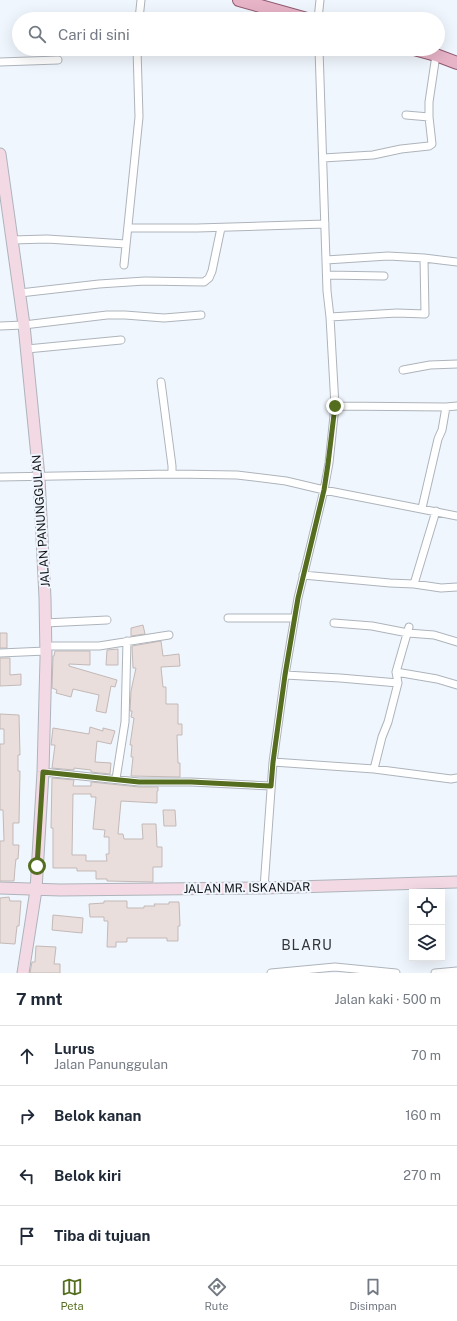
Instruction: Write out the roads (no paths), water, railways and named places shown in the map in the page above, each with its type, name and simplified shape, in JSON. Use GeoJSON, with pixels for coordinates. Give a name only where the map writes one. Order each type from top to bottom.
{"type":"FeatureCollection","features":[{"type":"Feature","properties":{"kind":"main road"},"geometry":{"type":"LineString","coordinates":[[239,0],[281,12]]}},
{"type":"Feature","properties":{"kind":"main road"},"geometry":{"type":"LineString","coordinates":[[439,56],[457,62]]}},
{"type":"Feature","properties":{"kind":"main road","name":"JALAN PANUNGGULAN"},"geometry":{"type":"LineString","coordinates":[[0,154],[27,349],[39,477],[46,649],[43,772],[28,889],[23,973]]}},
{"type":"Feature","properties":{"kind":"main road","name":"JALAN MR. ISKANDAR"},"geometry":{"type":"LineString","coordinates":[[0,888],[68,890],[264,888],[457,882]]}},
{"type":"Feature","properties":{"kind":"street"},"geometry":{"type":"LineString","coordinates":[[140,12],[141,0]]}},
{"type":"Feature","properties":{"kind":"street"},"geometry":{"type":"LineString","coordinates":[[319,12],[320,0]]}},
{"type":"Feature","properties":{"kind":"street"},"geometry":{"type":"LineString","coordinates":[[124,265],[139,117],[138,56]]}},
{"type":"Feature","properties":{"kind":"street"},"geometry":{"type":"LineString","coordinates":[[264,888],[273,762],[285,675],[294,618],[324,490],[335,406],[326,260],[319,56]]}},
{"type":"Feature","properties":{"kind":"street"},"geometry":{"type":"LineString","coordinates":[[322,158],[373,155],[401,149],[429,146],[432,144],[429,102],[436,56]]}},
{"type":"Feature","properties":{"kind":"street"},"geometry":{"type":"LineString","coordinates":[[0,62],[58,60]]}},
{"type":"Feature","properties":{"kind":"street"},"geometry":{"type":"LineString","coordinates":[[406,115],[429,117]]}},
{"type":"Feature","properties":{"kind":"street"},"geometry":{"type":"LineString","coordinates":[[128,228],[221,228],[325,224]]}},
{"type":"Feature","properties":{"kind":"street"},"geometry":{"type":"LineString","coordinates":[[20,293],[145,281],[204,282],[209,278],[212,271],[221,228]]}},
{"type":"Feature","properties":{"kind":"street"},"geometry":{"type":"LineString","coordinates":[[12,240],[47,239],[126,244]]}},
{"type":"Feature","properties":{"kind":"street"},"geometry":{"type":"LineString","coordinates":[[326,260],[388,256],[457,262]]}},
{"type":"Feature","properties":{"kind":"street"},"geometry":{"type":"LineString","coordinates":[[330,317],[397,313],[425,314],[424,258]]}},
{"type":"Feature","properties":{"kind":"street"},"geometry":{"type":"LineString","coordinates":[[327,275],[384,276]]}},
{"type":"Feature","properties":{"kind":"street"},"geometry":{"type":"LineString","coordinates":[[0,326],[24,325],[107,315],[164,318],[201,315]]}},
{"type":"Feature","properties":{"kind":"street"},"geometry":{"type":"LineString","coordinates":[[27,349],[121,340]]}},
{"type":"Feature","properties":{"kind":"street"},"geometry":{"type":"LineString","coordinates":[[403,370],[430,365],[457,364]]}},
{"type":"Feature","properties":{"kind":"street"},"geometry":{"type":"LineString","coordinates":[[160,382],[172,474]]}},
{"type":"Feature","properties":{"kind":"street"},"geometry":{"type":"LineString","coordinates":[[335,406],[457,406]]}},
{"type":"Feature","properties":{"kind":"street"},"geometry":{"type":"LineString","coordinates":[[422,508],[438,439],[442,430],[446,407]]}},
{"type":"Feature","properties":{"kind":"street"},"geometry":{"type":"LineString","coordinates":[[0,477],[172,474],[262,477],[457,516]]}},
{"type":"Feature","properties":{"kind":"street"},"geometry":{"type":"LineString","coordinates":[[414,584],[436,511]]}},
{"type":"Feature","properties":{"kind":"street"},"geometry":{"type":"LineString","coordinates":[[303,576],[414,584],[441,588],[457,587]]}},
{"type":"Feature","properties":{"kind":"street"},"geometry":{"type":"LineString","coordinates":[[228,618],[294,618]]}},
{"type":"Feature","properties":{"kind":"street"},"geometry":{"type":"LineString","coordinates":[[45,623],[107,620]]}},
{"type":"Feature","properties":{"kind":"street"},"geometry":{"type":"LineString","coordinates":[[334,623],[408,630],[434,635],[457,642]]}},
{"type":"Feature","properties":{"kind":"street"},"geometry":{"type":"LineString","coordinates":[[374,769],[398,683],[396,672],[408,630]]}},
{"type":"Feature","properties":{"kind":"street"},"geometry":{"type":"LineString","coordinates":[[0,653],[99,646],[169,635]]}},
{"type":"Feature","properties":{"kind":"street"},"geometry":{"type":"LineString","coordinates":[[116,779],[125,722],[127,641]]}},
{"type":"Feature","properties":{"kind":"street"},"geometry":{"type":"LineString","coordinates":[[396,672],[437,679],[457,685]]}},
{"type":"Feature","properties":{"kind":"street"},"geometry":{"type":"LineString","coordinates":[[285,675],[398,683]]}},
{"type":"Feature","properties":{"kind":"street"},"geometry":{"type":"LineString","coordinates":[[273,762],[374,769],[451,779],[457,778]]}},
{"type":"Feature","properties":{"kind":"street"},"geometry":{"type":"LineString","coordinates":[[43,772],[139,782],[191,782],[271,786]]}},
{"type":"Feature","properties":{"kind":"street"},"geometry":{"type":"LineString","coordinates":[[270,973],[335,968],[396,973]]}},
{"type":"Feature","properties":{"kind":"street"},"geometry":{"type":"LineString","coordinates":[[435,973],[457,971]]}},
{"type":"Feature","properties":{"kind":"district","name":"BLARU"},"geometry":{"type":"Point","coordinates":[307,945]}}]}
